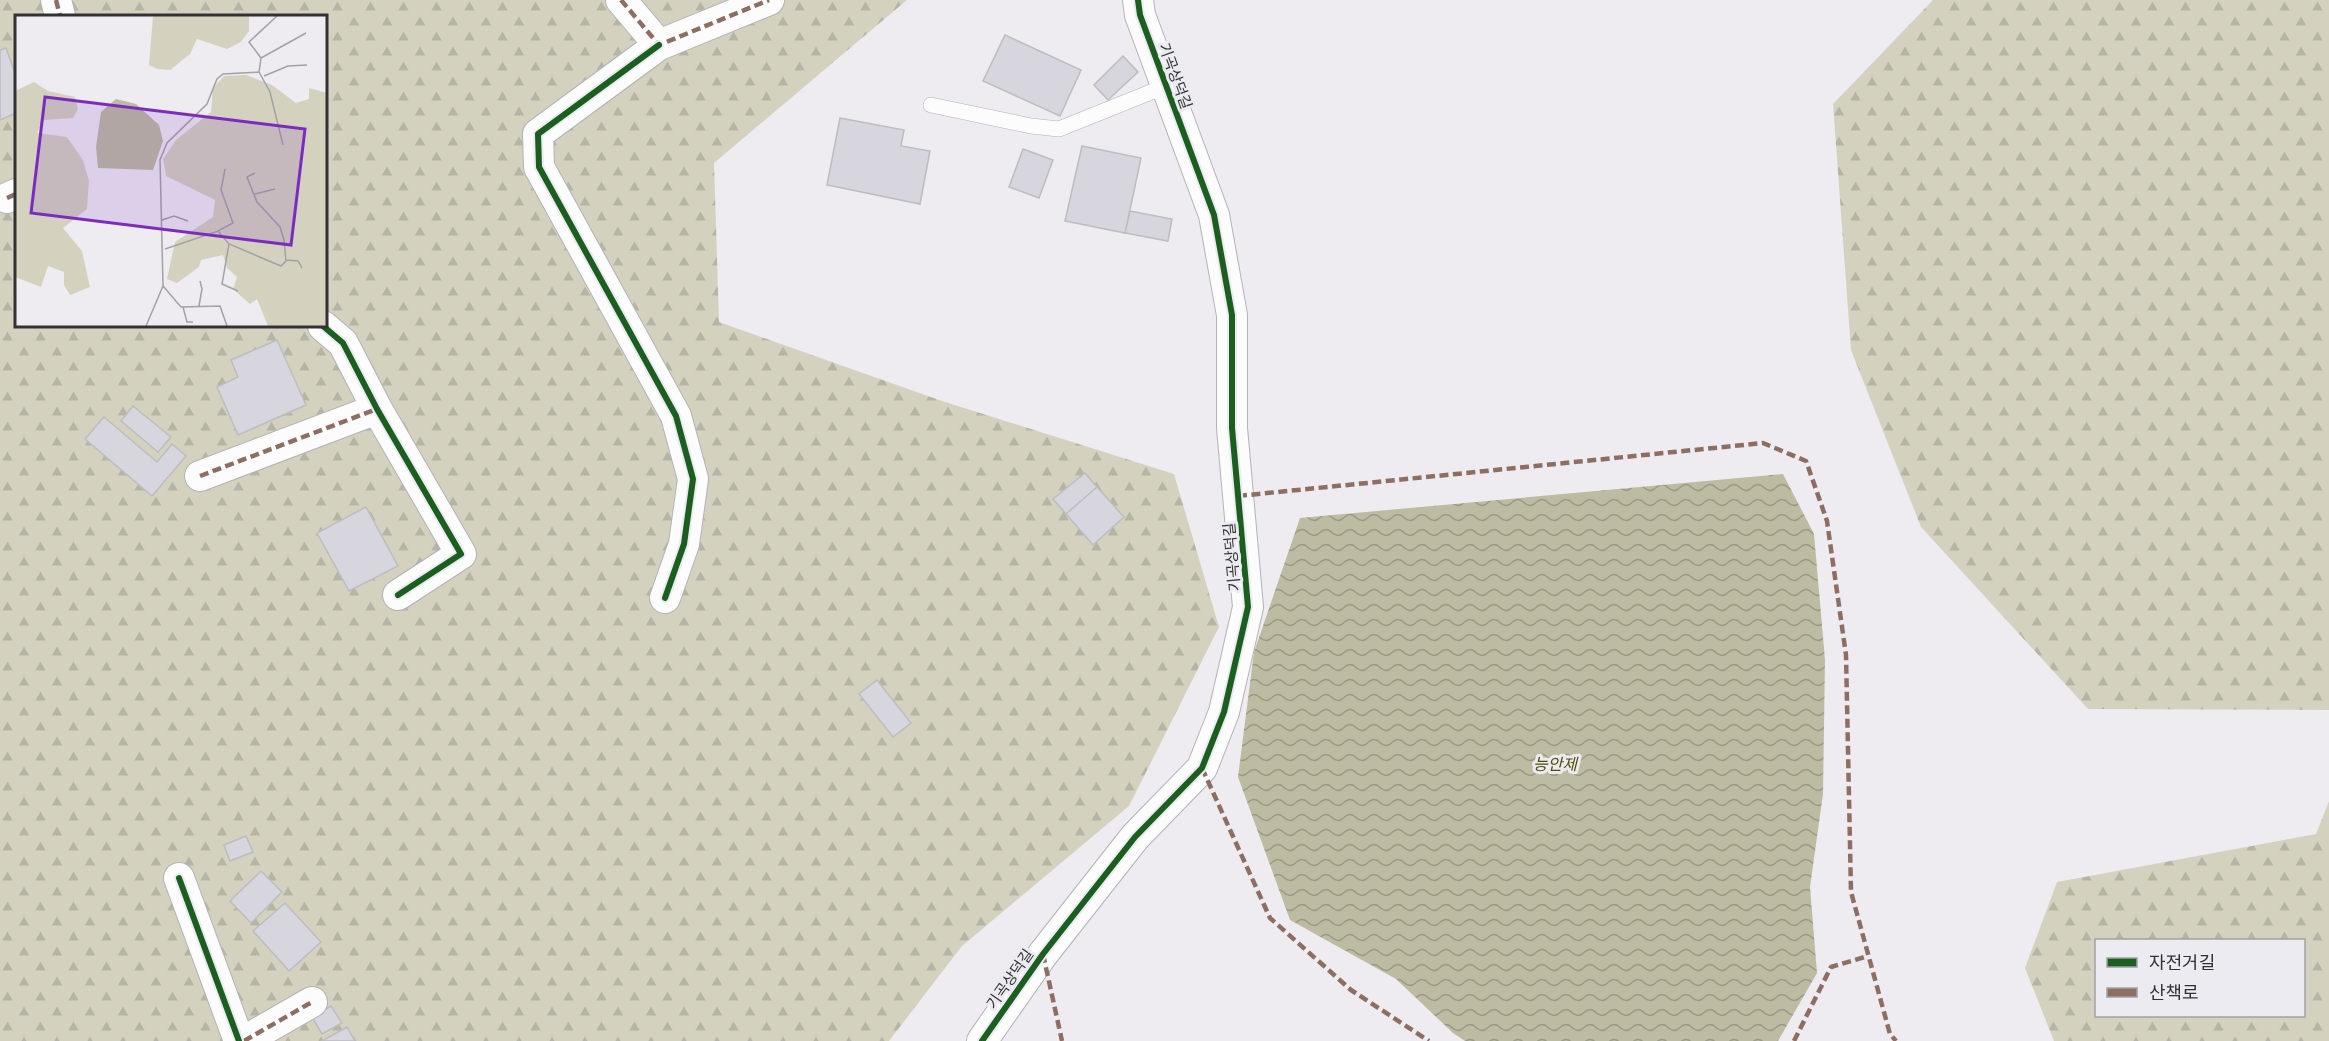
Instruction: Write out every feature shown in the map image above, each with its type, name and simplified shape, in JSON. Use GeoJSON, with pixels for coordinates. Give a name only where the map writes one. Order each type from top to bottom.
{"type":"FeatureCollection","features":[{"type":"Feature","properties":{"kind":"street"},"geometry":{"type":"LineString","coordinates":[[56,0],[60,15]]}},
{"type":"Feature","properties":{"kind":"street"},"geometry":{"type":"LineString","coordinates":[[621,0],[659,45]]}},
{"type":"Feature","properties":{"kind":"street"},"geometry":{"type":"LineString","coordinates":[[665,598],[684,544],[693,479],[676,416],[539,167],[538,134],[659,45],[769,0]]}},
{"type":"Feature","properties":{"kind":"street","name":"기곡상덕길"},"geometry":{"type":"LineString","coordinates":[[982,1041],[1043,954],[1135,837],[1202,768],[1224,712],[1248,607],[1232,428],[1232,315],[1214,215],[1140,15],[1138,0]]}},
{"type":"Feature","properties":{"kind":"street"},"geometry":{"type":"LineString","coordinates":[[323,327],[343,343],[377,409],[461,554],[398,595]]}},
{"type":"Feature","properties":{"kind":"street"},"geometry":{"type":"LineString","coordinates":[[200,476],[377,409]]}},
{"type":"Feature","properties":{"kind":"street"},"geometry":{"type":"LineString","coordinates":[[179,878],[241,1041],[312,1002]]}},
{"type":"Feature","properties":{"kind":"lane"},"geometry":{"type":"LineString","coordinates":[[931,105],[1032,126],[1059,129],[1166,86]]}},
{"type":"Feature","properties":{"kind":"green space"},"geometry":{"type":"Polygon","coordinates":[[[0,0],[907,0],[714,163],[719,322],[942,401],[1174,474],[1219,627],[1129,806],[962,946],[889,1041],[0,1041],[0,0]]]}},
{"type":"Feature","properties":{"kind":"green space"},"geometry":{"type":"Polygon","coordinates":[[[1933,0],[2329,0],[2329,710],[2088,709],[1921,527],[1851,350],[1833,104],[1933,0]]]}},
{"type":"Feature","properties":{"kind":"green space"},"geometry":{"type":"Polygon","coordinates":[[[2329,801],[2329,1041],[2054,1041],[2025,968],[2057,882],[2316,834],[2329,801]]]}},
{"type":"Feature","properties":{"kind":"water","name":"능안제"},"geometry":{"type":"Polygon","coordinates":[[[1783,474],[1814,534],[1825,660],[1823,794],[1810,887],[1817,973],[1778,1041],[1465,1041],[1453,1033],[1396,979],[1290,920],[1238,777],[1254,652],[1300,518],[1783,474]]]}},
{"type":"Feature","properties":{"kind":"building"},"geometry":{"type":"Polygon","coordinates":[[[1005,35],[1081,70],[1060,116],[983,81],[1005,35]]]}},
{"type":"Feature","properties":{"kind":"building"},"geometry":{"type":"Polygon","coordinates":[[[6,48],[15,73],[15,113],[0,120],[0,50],[6,48]]]}},
{"type":"Feature","properties":{"kind":"building"},"geometry":{"type":"Polygon","coordinates":[[[1123,56],[1138,72],[1108,100],[1094,85],[1123,56]]]}},
{"type":"Feature","properties":{"kind":"building"},"geometry":{"type":"Polygon","coordinates":[[[840,118],[904,130],[901,146],[930,151],[920,204],[827,185],[840,118]]]}},
{"type":"Feature","properties":{"kind":"building"},"geometry":{"type":"Polygon","coordinates":[[[1082,146],[1141,158],[1125,233],[1065,221],[1082,146]]]}},
{"type":"Feature","properties":{"kind":"building"},"geometry":{"type":"Polygon","coordinates":[[[1023,149],[1053,160],[1039,198],[1009,187],[1023,149]]]}},
{"type":"Feature","properties":{"kind":"building"},"geometry":{"type":"Polygon","coordinates":[[[1130,211],[1172,219],[1168,241],[1125,233],[1130,211]]]}},
{"type":"Feature","properties":{"kind":"building"},"geometry":{"type":"Polygon","coordinates":[[[277,340],[306,405],[238,435],[217,387],[238,377],[231,360],[277,340]]]}},
{"type":"Feature","properties":{"kind":"building"},"geometry":{"type":"Polygon","coordinates":[[[133,406],[171,437],[158,452],[121,421],[133,406]]]}},
{"type":"Feature","properties":{"kind":"building"},"geometry":{"type":"Polygon","coordinates":[[[104,417],[157,462],[172,444],[186,456],[152,496],[85,439],[104,417]]]}},
{"type":"Feature","properties":{"kind":"building"},"geometry":{"type":"Polygon","coordinates":[[[1085,473],[1097,487],[1066,514],[1053,499],[1085,473]]]}},
{"type":"Feature","properties":{"kind":"building"},"geometry":{"type":"Polygon","coordinates":[[[1097,487],[1124,517],[1093,545],[1066,514],[1097,487]]]}},
{"type":"Feature","properties":{"kind":"building"},"geometry":{"type":"Polygon","coordinates":[[[366,507],[398,566],[349,591],[317,533],[366,507]]]}},
{"type":"Feature","properties":{"kind":"building"},"geometry":{"type":"Polygon","coordinates":[[[877,680],[911,723],[893,737],[859,694],[877,680]]]}},
{"type":"Feature","properties":{"kind":"building"},"geometry":{"type":"Polygon","coordinates":[[[246,836],[253,852],[230,861],[224,845],[246,836]]]}},
{"type":"Feature","properties":{"kind":"building"},"geometry":{"type":"Polygon","coordinates":[[[261,871],[282,892],[251,923],[230,901],[261,871]]]}},
{"type":"Feature","properties":{"kind":"building"},"geometry":{"type":"Polygon","coordinates":[[[285,903],[321,942],[289,971],[253,931],[285,903]]]}},
{"type":"Feature","properties":{"kind":"building"},"geometry":{"type":"Polygon","coordinates":[[[331,1006],[342,1023],[322,1034],[312,1017],[331,1006]]]}},
{"type":"Feature","properties":{"kind":"building"},"geometry":{"type":"Polygon","coordinates":[[[347,1027],[355,1041],[322,1041],[347,1027]]]}},
{"type":"Feature","properties":{"kind":"marked path"},"geometry":{"type":"LineString","coordinates":[[56,0],[60,15]]}},
{"type":"Feature","properties":{"kind":"marked path"},"geometry":{"type":"LineString","coordinates":[[621,0],[659,45],[769,0]]}},
{"type":"Feature","properties":{"kind":"marked path"},"geometry":{"type":"LineString","coordinates":[[7,198],[15,194]]}},
{"type":"Feature","properties":{"kind":"marked path"},"geometry":{"type":"LineString","coordinates":[[200,476],[377,409]]}},
{"type":"Feature","properties":{"kind":"marked path"},"geometry":{"type":"LineString","coordinates":[[1238,496],[1763,443],[1806,461],[1827,521],[1846,655],[1851,892],[1890,1034],[1896,1041]]}},
{"type":"Feature","properties":{"kind":"marked path"},"geometry":{"type":"LineString","coordinates":[[1202,768],[1270,918],[1351,990],[1429,1041]]}},
{"type":"Feature","properties":{"kind":"marked path"},"geometry":{"type":"LineString","coordinates":[[1043,954],[1062,1041]]}},
{"type":"Feature","properties":{"kind":"marked path"},"geometry":{"type":"LineString","coordinates":[[1794,1041],[1831,967],[1868,956]]}},
{"type":"Feature","properties":{"kind":"marked path"},"geometry":{"type":"LineString","coordinates":[[244,1041],[312,1002]]}},
{"type":"Feature","properties":{"kind":"cycle path"},"geometry":{"type":"LineString","coordinates":[[982,1041],[1043,954],[1135,837],[1202,768],[1224,712],[1248,607],[1232,428],[1232,315],[1214,215],[1140,15],[1138,0]]}},
{"type":"Feature","properties":{"kind":"cycle path"},"geometry":{"type":"LineString","coordinates":[[659,45],[538,134],[539,167],[676,416],[693,479],[684,544],[665,598]]}},
{"type":"Feature","properties":{"kind":"cycle path"},"geometry":{"type":"LineString","coordinates":[[324,327],[343,343],[377,409],[461,554],[398,595]]}},
{"type":"Feature","properties":{"kind":"cycle path"},"geometry":{"type":"LineString","coordinates":[[179,878],[239,1041]]}}]}
